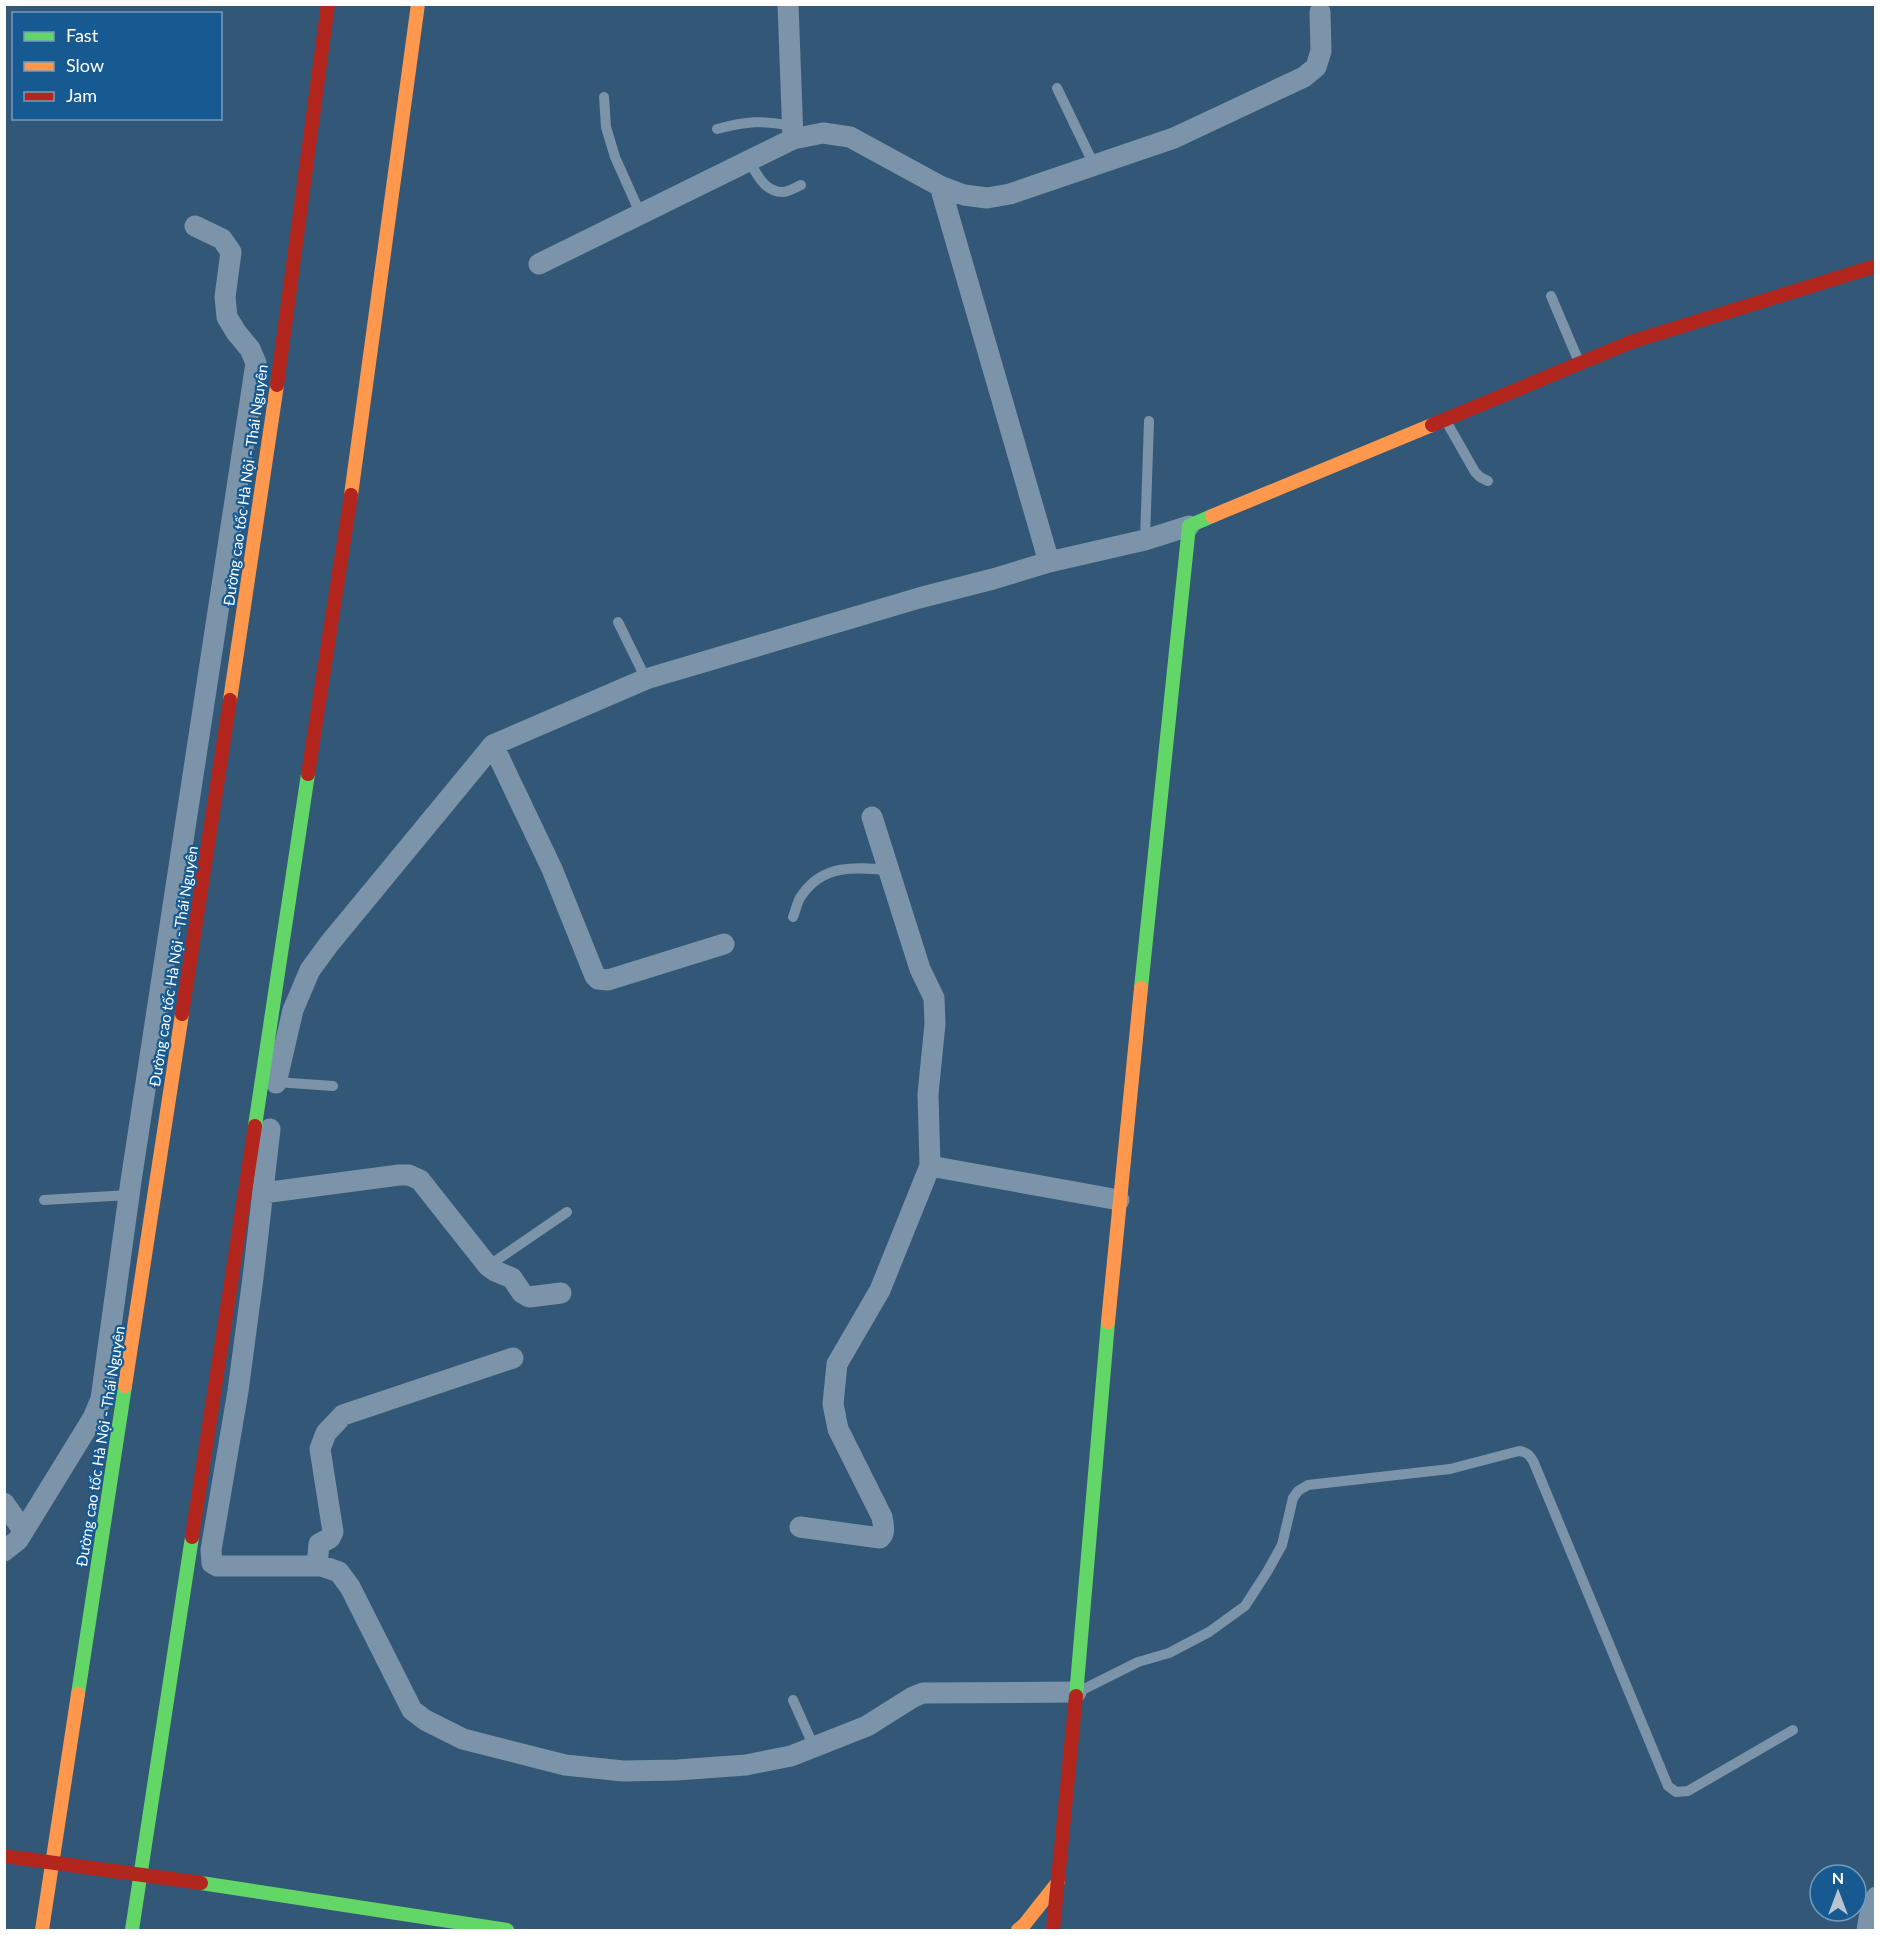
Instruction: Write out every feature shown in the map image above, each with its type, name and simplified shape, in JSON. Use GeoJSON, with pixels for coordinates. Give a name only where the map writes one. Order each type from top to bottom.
{"type":"FeatureCollection","features":[{"type":"Feature","properties":{"kind":"main road","name":"Đường cao tốc Hà Nội - Thái Nguyên"},"geometry":{"type":"LineString","coordinates":[[42,1930],[266,463],[328,4]]}},
{"type":"Feature","properties":{"kind":"main road"},"geometry":{"type":"LineString","coordinates":[[132,1930],[353,480],[418,4]]}},
{"type":"Feature","properties":{"kind":"main road"},"geometry":{"type":"LineString","coordinates":[[1053,1930],[1119,1200],[1189,526],[1631,342],[1875,266]]}},
{"type":"Feature","properties":{"kind":"main road"},"geometry":{"type":"LineString","coordinates":[[4,1856],[201,1883],[507,1930]]}},
{"type":"Feature","properties":{"kind":"main road"},"geometry":{"type":"LineString","coordinates":[[1018,1930],[1058,1882]]}},
{"type":"Feature","properties":{"kind":"street"},"geometry":{"type":"LineString","coordinates":[[788,4],[793,133]]}},
{"type":"Feature","properties":{"kind":"street"},"geometry":{"type":"LineString","coordinates":[[539,264],[749,161],[793,133],[823,133],[850,137],[940,186],[964,195],[987,198],[1010,194],[1174,138],[1304,77],[1316,67],[1321,51],[1320,12]]}},
{"type":"Feature","properties":{"kind":"street"},"geometry":{"type":"LineString","coordinates":[[940,186],[1049,562]]}},
{"type":"Feature","properties":{"kind":"street"},"geometry":{"type":"LineString","coordinates":[[4,1551],[18,1540],[93,1418],[100,1399],[256,363],[250,349],[227,317],[225,297],[231,252],[222,239],[195,226]]}},
{"type":"Feature","properties":{"kind":"street"},"geometry":{"type":"LineString","coordinates":[[1076,1692],[923,1693],[867,1726],[790,1756],[746,1765],[623,1771],[565,1765],[463,1739],[425,1720],[412,1710],[350,1587],[339,1572],[317,1566],[217,1566],[212,1563],[211,1558],[238,1390],[276,1082],[293,1010],[310,970],[329,944],[492,745],[646,679],[1049,562],[1145,540],[1189,526]]}},
{"type":"Feature","properties":{"kind":"street"},"geometry":{"type":"LineString","coordinates":[[492,745],[552,869],[594,976],[608,980],[724,944]]}},
{"type":"Feature","properties":{"kind":"street"},"geometry":{"type":"LineString","coordinates":[[800,1527],[880,1538],[882,1536],[884,1528],[882,1517],[838,1429],[833,1404],[837,1364],[880,1290],[930,1166],[928,1094],[935,1024],[934,999],[920,969],[872,818]]}},
{"type":"Feature","properties":{"kind":"street"},"geometry":{"type":"LineString","coordinates":[[930,1166],[1119,1200]]}},
{"type":"Feature","properties":{"kind":"street"},"geometry":{"type":"LineString","coordinates":[[263,1194],[409,1175],[420,1180],[488,1266],[512,1278],[522,1293],[529,1297],[561,1293]]}},
{"type":"Feature","properties":{"kind":"street"},"geometry":{"type":"LineString","coordinates":[[317,1566],[319,1544],[330,1538],[333,1532],[320,1449],[326,1433],[343,1415],[513,1358]]}},
{"type":"Feature","properties":{"kind":"street"},"geometry":{"type":"LineString","coordinates":[[4,1503],[23,1530]]}},
{"type":"Feature","properties":{"kind":"street"},"geometry":{"type":"LineString","coordinates":[[1867,1930],[1875,1897]]}},
{"type":"Feature","properties":{"kind":"lane"},"geometry":{"type":"LineString","coordinates":[[1057,88],[1094,165]]}},
{"type":"Feature","properties":{"kind":"lane"},"geometry":{"type":"LineString","coordinates":[[604,97],[606,127],[615,157],[640,213]]}},
{"type":"Feature","properties":{"kind":"lane"},"geometry":{"type":"LineString","coordinates":[[717,129],[744,122],[769,121],[793,133]]}},
{"type":"Feature","properties":{"kind":"lane"},"geometry":{"type":"LineString","coordinates":[[749,161],[765,186],[783,192],[801,186]]}},
{"type":"Feature","properties":{"kind":"lane"},"geometry":{"type":"LineString","coordinates":[[1551,296],[1580,363]]}},
{"type":"Feature","properties":{"kind":"lane"},"geometry":{"type":"LineString","coordinates":[[1444,418],[1475,472],[1488,481]]}},
{"type":"Feature","properties":{"kind":"lane"},"geometry":{"type":"LineString","coordinates":[[1145,540],[1149,421]]}},
{"type":"Feature","properties":{"kind":"lane"},"geometry":{"type":"LineString","coordinates":[[618,622],[646,679]]}},
{"type":"Feature","properties":{"kind":"lane"},"geometry":{"type":"LineString","coordinates":[[793,918],[800,897],[811,885],[835,870],[861,868],[888,870]]}},
{"type":"Feature","properties":{"kind":"lane"},"geometry":{"type":"LineString","coordinates":[[276,1082],[333,1086]]}},
{"type":"Feature","properties":{"kind":"lane"},"geometry":{"type":"LineString","coordinates":[[44,1200],[129,1195]]}},
{"type":"Feature","properties":{"kind":"lane"},"geometry":{"type":"LineString","coordinates":[[488,1266],[567,1212]]}},
{"type":"Feature","properties":{"kind":"lane"},"geometry":{"type":"LineString","coordinates":[[1076,1692],[1138,1662],[1169,1653],[1199,1637],[1245,1606],[1282,1545],[1293,1498],[1298,1491],[1308,1485],[1450,1469],[1519,1451],[1530,1455],[1534,1463],[1668,1786],[1676,1792],[1688,1791],[1792,1730]]}},
{"type":"Feature","properties":{"kind":"lane"},"geometry":{"type":"LineString","coordinates":[[793,1700],[814,1747]]}},
{"type":"Feature","properties":{"kind":"traffic: fast"},"geometry":{"type":"LineString","coordinates":[[1141,988],[1189,526],[1212,516]]}},
{"type":"Feature","properties":{"kind":"traffic: fast"},"geometry":{"type":"LineString","coordinates":[[255,1126],[308,774]]}},
{"type":"Feature","properties":{"kind":"traffic: fast"},"geometry":{"type":"LineString","coordinates":[[1076,1696],[1108,1322]]}},
{"type":"Feature","properties":{"kind":"traffic: fast"},"geometry":{"type":"LineString","coordinates":[[78,1694],[125,1386]]}},
{"type":"Feature","properties":{"kind":"traffic: fast"},"geometry":{"type":"LineString","coordinates":[[132,1930],[192,1537]]}},
{"type":"Feature","properties":{"kind":"traffic: fast"},"geometry":{"type":"LineString","coordinates":[[201,1883],[507,1930]]}},
{"type":"Feature","properties":{"kind":"traffic: slow"},"geometry":{"type":"LineString","coordinates":[[351,495],[418,4]]}},
{"type":"Feature","properties":{"kind":"traffic: slow"},"geometry":{"type":"LineString","coordinates":[[230,700],[277,385]]}},
{"type":"Feature","properties":{"kind":"traffic: slow"},"geometry":{"type":"LineString","coordinates":[[1212,516],[1432,425]]}},
{"type":"Feature","properties":{"kind":"traffic: slow"},"geometry":{"type":"LineString","coordinates":[[1108,1322],[1141,988]]}},
{"type":"Feature","properties":{"kind":"traffic: slow"},"geometry":{"type":"LineString","coordinates":[[125,1386],[182,1014]]}},
{"type":"Feature","properties":{"kind":"traffic: slow"},"geometry":{"type":"LineString","coordinates":[[42,1930],[78,1694]]}},
{"type":"Feature","properties":{"kind":"traffic: slow"},"geometry":{"type":"LineString","coordinates":[[1018,1930],[1058,1882]]}},
{"type":"Feature","properties":{"kind":"traffic: jam"},"geometry":{"type":"LineString","coordinates":[[277,385],[328,4]]}},
{"type":"Feature","properties":{"kind":"traffic: jam"},"geometry":{"type":"LineString","coordinates":[[1432,425],[1631,342],[1876,266]]}},
{"type":"Feature","properties":{"kind":"traffic: jam"},"geometry":{"type":"LineString","coordinates":[[308,774],[351,495]]}},
{"type":"Feature","properties":{"kind":"traffic: jam"},"geometry":{"type":"LineString","coordinates":[[182,1014],[230,700]]}},
{"type":"Feature","properties":{"kind":"traffic: jam"},"geometry":{"type":"LineString","coordinates":[[192,1537],[255,1126]]}},
{"type":"Feature","properties":{"kind":"traffic: jam"},"geometry":{"type":"LineString","coordinates":[[1053,1930],[1076,1696]]}},
{"type":"Feature","properties":{"kind":"traffic: jam"},"geometry":{"type":"LineString","coordinates":[[4,1856],[201,1883]]}}]}
